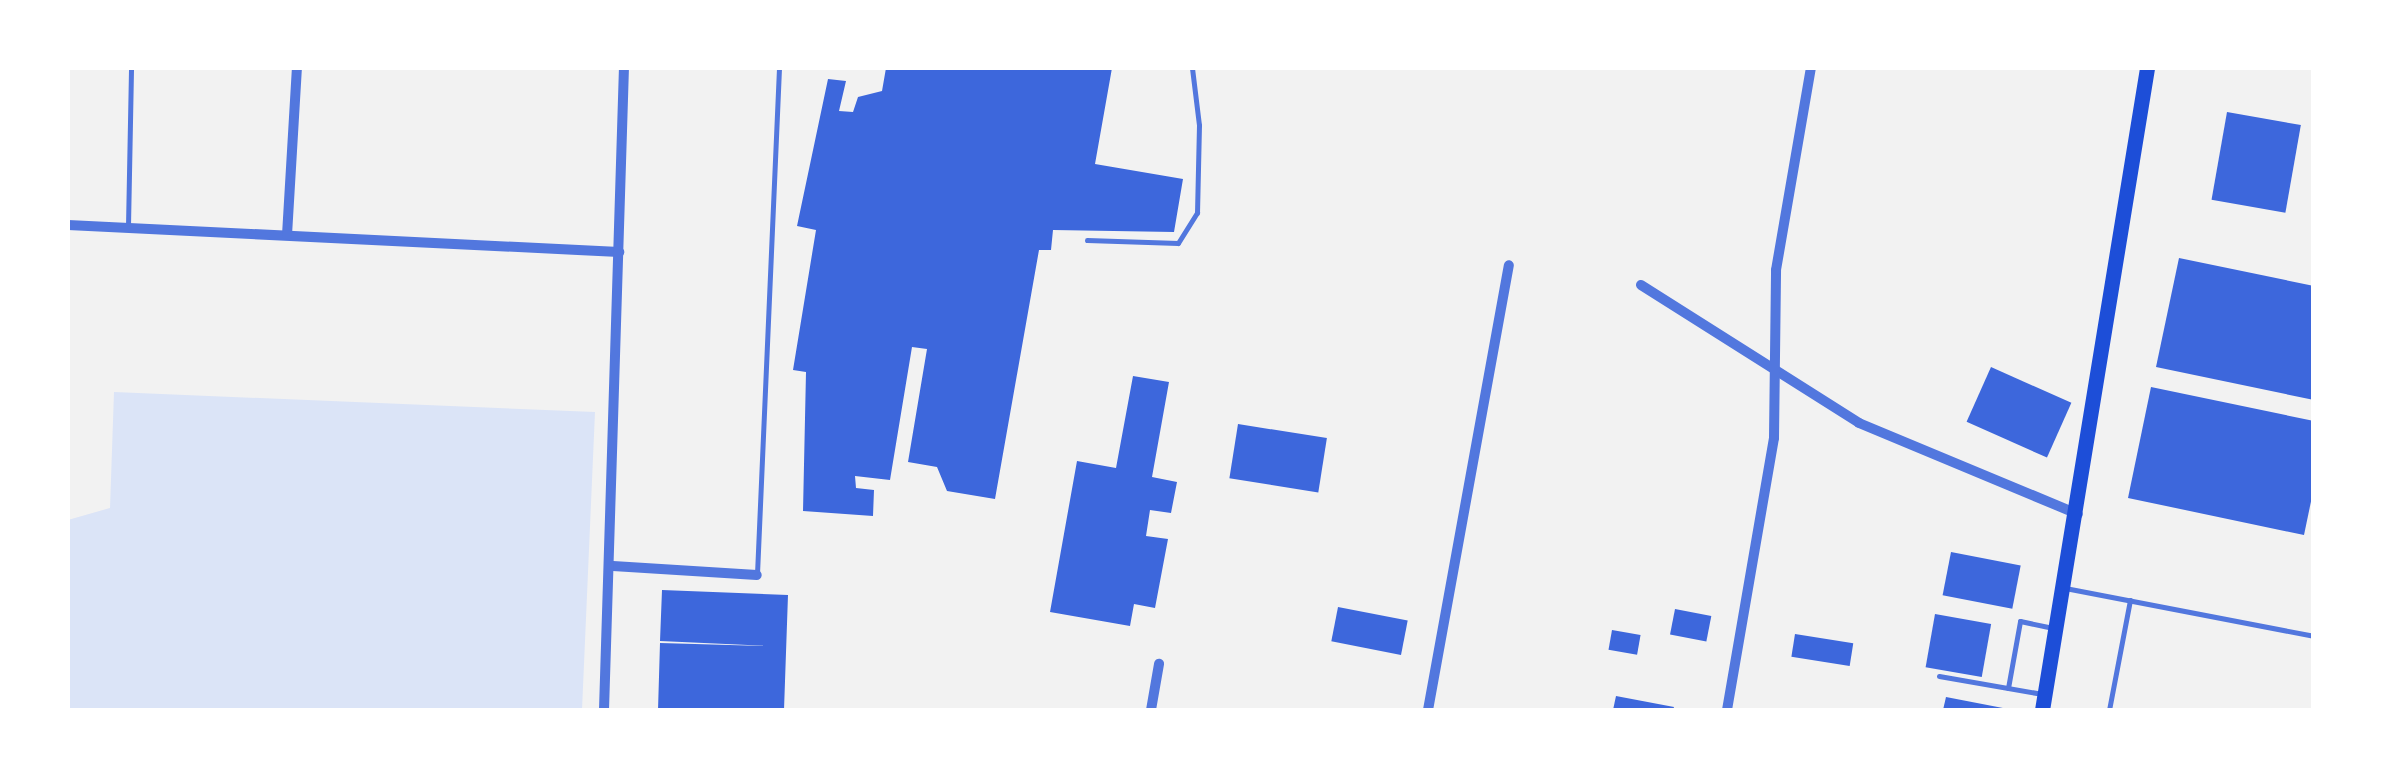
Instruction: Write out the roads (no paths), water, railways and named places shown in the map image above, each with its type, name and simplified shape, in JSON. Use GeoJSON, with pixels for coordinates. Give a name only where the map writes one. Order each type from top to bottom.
{"type":"FeatureCollection","features":[{"type":"Feature","properties":{"kind":"main road"},"geometry":{"type":"LineString","coordinates":[[2043,703],[2079,514],[2147,68]]}},
{"type":"Feature","properties":{"kind":"street"},"geometry":{"type":"LineString","coordinates":[[287,235],[297,68]]}},
{"type":"Feature","properties":{"kind":"street"},"geometry":{"type":"LineString","coordinates":[[604,710],[613,566],[624,68]]}},
{"type":"Feature","properties":{"kind":"street"},"geometry":{"type":"LineString","coordinates":[[1727,710],[1774,438],[1771,370],[1776,270],[1811,68]]}},
{"type":"Feature","properties":{"kind":"street"},"geometry":{"type":"LineString","coordinates":[[68,225],[620,252]]}},
{"type":"Feature","properties":{"kind":"street"},"geometry":{"type":"LineString","coordinates":[[1428,710],[1508,264]]}},
{"type":"Feature","properties":{"kind":"street"},"geometry":{"type":"LineString","coordinates":[[1641,285],[1859,423],[2079,514]]}},
{"type":"Feature","properties":{"kind":"street"},"geometry":{"type":"LineString","coordinates":[[613,566],[757,575]]}},
{"type":"Feature","properties":{"kind":"street"},"geometry":{"type":"LineString","coordinates":[[1151,710],[1159,664]]}},
{"type":"Feature","properties":{"kind":"lane"},"geometry":{"type":"LineString","coordinates":[[128,228],[131,68]]}},
{"type":"Feature","properties":{"kind":"lane"},"geometry":{"type":"LineString","coordinates":[[757,575],[779,68]]}},
{"type":"Feature","properties":{"kind":"lane"},"geometry":{"type":"LineString","coordinates":[[1087,240],[1178,243],[1197,214],[1200,125],[1192,68]]}},
{"type":"Feature","properties":{"kind":"lane"},"geometry":{"type":"LineString","coordinates":[[2065,588],[2314,636]]}},
{"type":"Feature","properties":{"kind":"lane"},"geometry":{"type":"LineString","coordinates":[[2110,710],[2130,600]]}},
{"type":"Feature","properties":{"kind":"lane"},"geometry":{"type":"LineString","coordinates":[[2008,688],[2020,621],[2057,629]]}},
{"type":"Feature","properties":{"kind":"lane"},"geometry":{"type":"LineString","coordinates":[[1939,676],[2008,688],[2043,703]]}}]}
